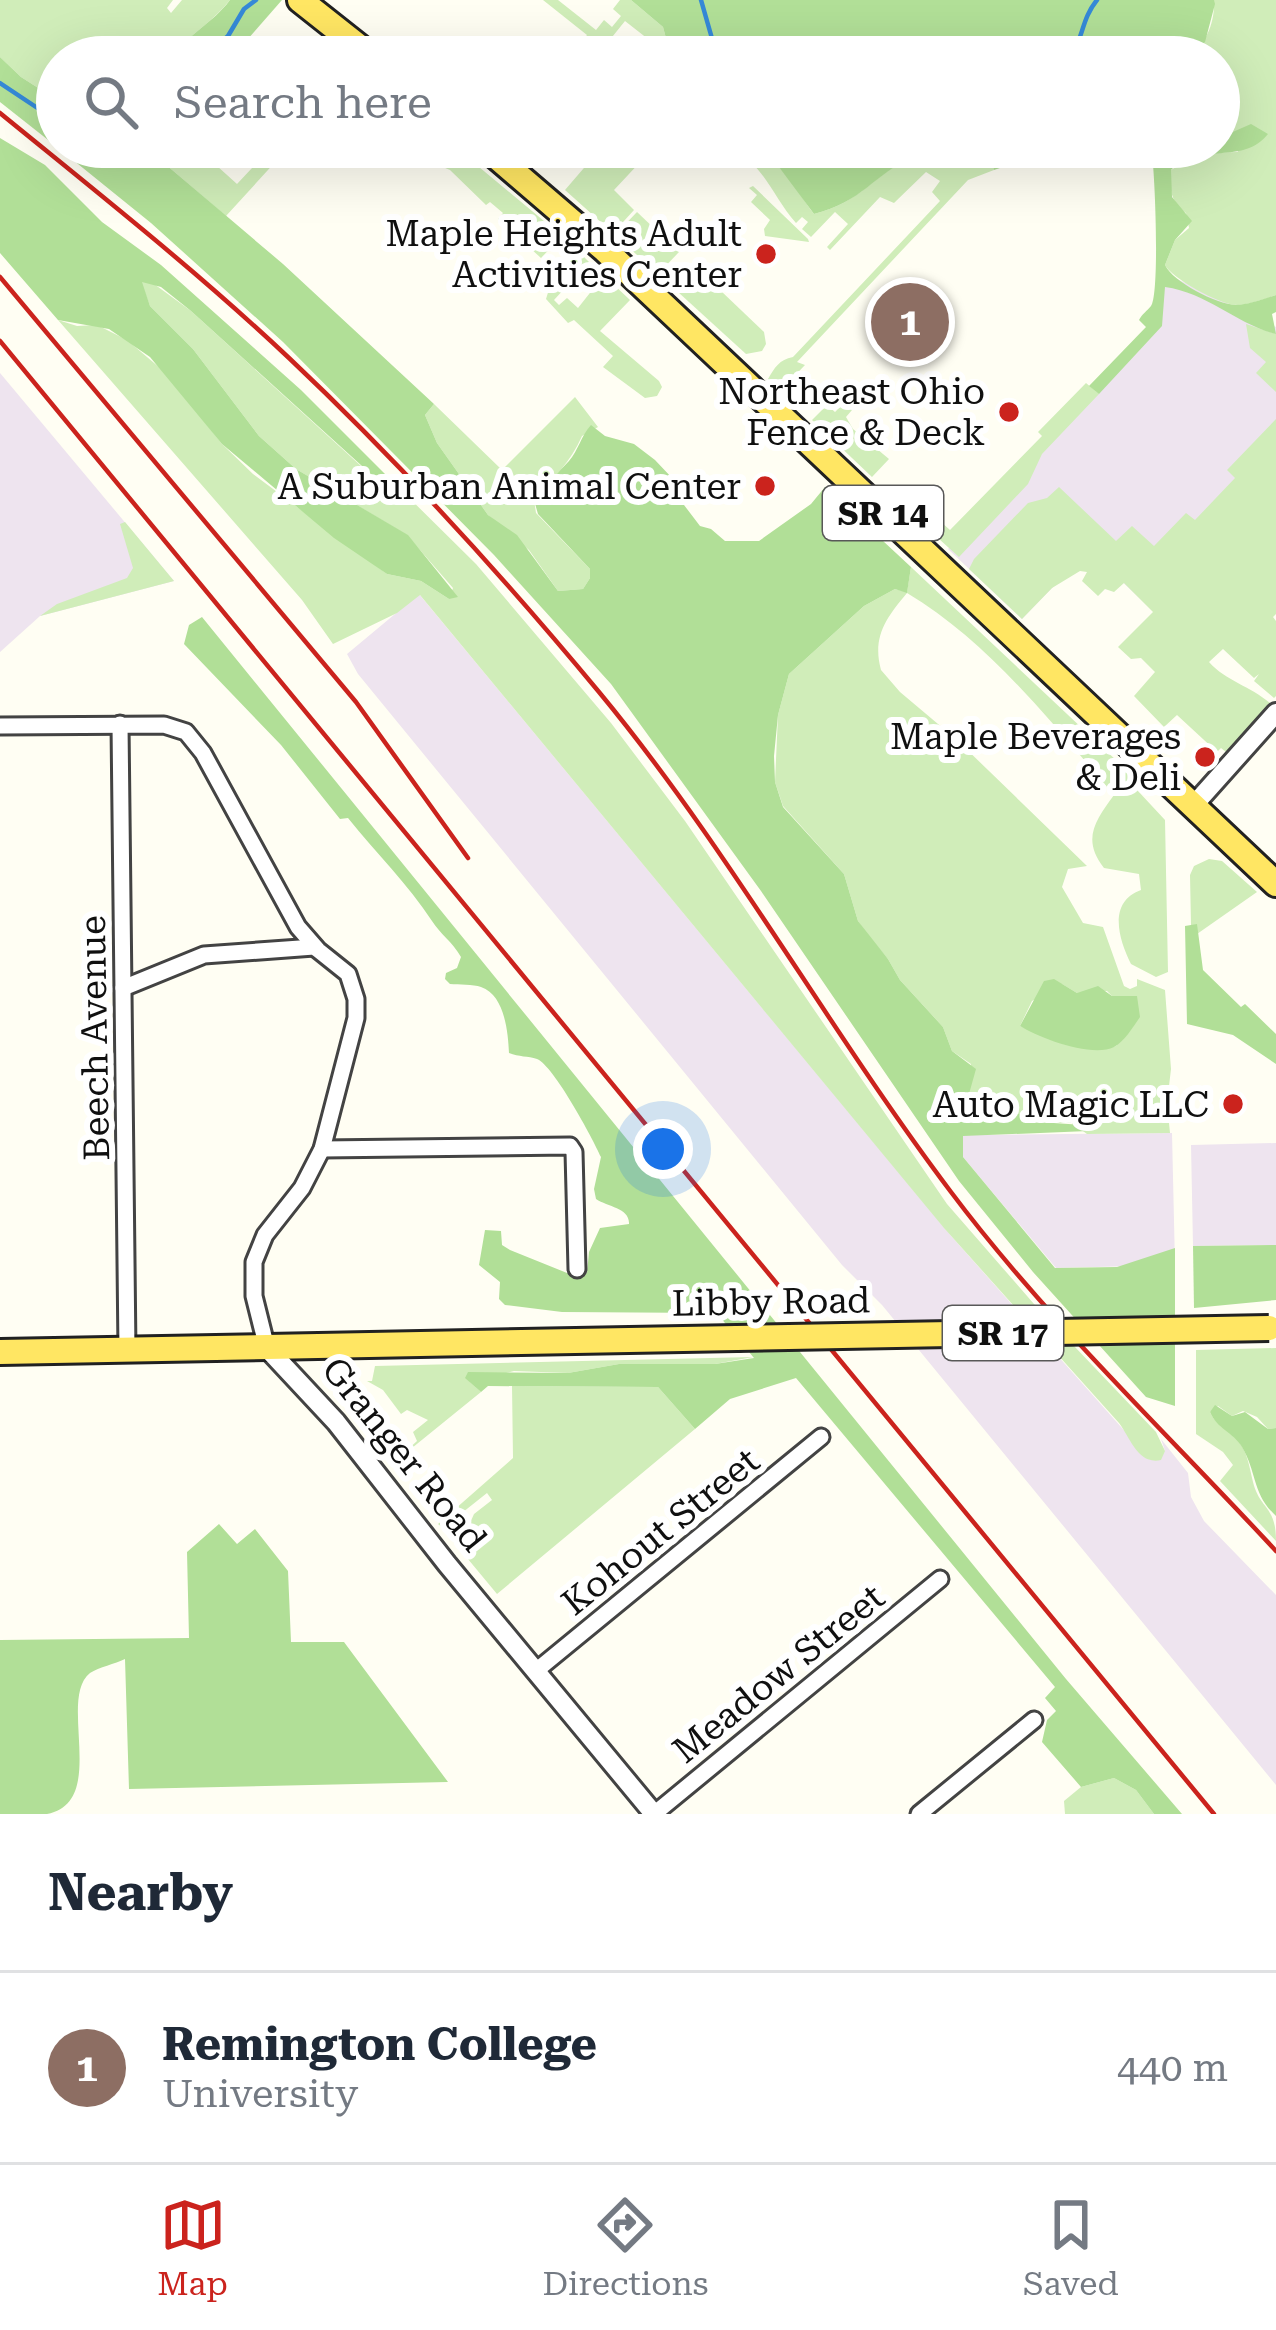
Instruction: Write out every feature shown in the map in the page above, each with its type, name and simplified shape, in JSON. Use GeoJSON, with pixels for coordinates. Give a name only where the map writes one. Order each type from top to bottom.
{"type":"FeatureCollection","features":[{"type":"Feature","properties":{"kind":"main road"},"geometry":{"type":"LineString","coordinates":[[300,0],[345,36]]}},
{"type":"Feature","properties":{"kind":"main road","name":"SR 14"},"geometry":{"type":"LineString","coordinates":[[509,168],[604,250],[1276,884]]}},
{"type":"Feature","properties":{"kind":"main road","name":"Libby Road"},"geometry":{"type":"LineString","coordinates":[[267,1348],[1273,1328]]}},
{"type":"Feature","properties":{"kind":"main road","name":"SR 17"},"geometry":{"type":"LineString","coordinates":[[0,1352],[267,1348]]}},
{"type":"Feature","properties":{"kind":"street"},"geometry":{"type":"LineString","coordinates":[[1193,806],[1276,713]]}},
{"type":"Feature","properties":{"kind":"street","name":"Beech Avenue"},"geometry":{"type":"LineString","coordinates":[[120,724],[128,1351]]}},
{"type":"Feature","properties":{"kind":"street"},"geometry":{"type":"LineString","coordinates":[[0,726],[164,724],[181,729],[194,739],[292,917],[314,946],[348,974],[356,999],[354,1026],[322,1149],[302,1188],[266,1235],[254,1262],[254,1295],[267,1348]]}},
{"type":"Feature","properties":{"kind":"street"},"geometry":{"type":"LineString","coordinates":[[123,988],[204,955],[314,946]]}},
{"type":"Feature","properties":{"kind":"street"},"geometry":{"type":"LineString","coordinates":[[322,1149],[567,1144],[574,1152],[577,1270]]}},
{"type":"Feature","properties":{"kind":"street","name":"Granger Road"},"geometry":{"type":"LineString","coordinates":[[267,1348],[337,1422],[654,1814]]}},
{"type":"Feature","properties":{"kind":"street","name":"Kohout Street"},"geometry":{"type":"LineString","coordinates":[[537,1670],[821,1437]]}},
{"type":"Feature","properties":{"kind":"street","name":"Meadow Street"},"geometry":{"type":"LineString","coordinates":[[654,1814],[940,1579]]}},
{"type":"Feature","properties":{"kind":"street"},"geometry":{"type":"LineString","coordinates":[[919,1814],[1034,1720]]}},
{"type":"Feature","properties":{"kind":"shaded area"},"geometry":{"type":"Polygon","coordinates":[[[1171,276],[1276,327],[1276,537],[1180,637],[1089,550],[1022,619],[948,549],[1157,329],[1159,283],[1171,276]]]}},
{"type":"Feature","properties":{"kind":"shaded area"},"geometry":{"type":"Polygon","coordinates":[[[0,373],[174,581],[40,616],[0,652],[0,373]]]}},
{"type":"Feature","properties":{"kind":"shaded area"},"geometry":{"type":"Polygon","coordinates":[[[419,594],[952,1237],[1130,1437],[1165,1451],[1161,1439],[1188,1473],[1191,1497],[1204,1521],[1276,1595],[1276,1785],[358,674],[347,654],[419,594]]]}},
{"type":"Feature","properties":{"kind":"shaded area"},"geometry":{"type":"Polygon","coordinates":[[[1172,1133],[1175,1265],[1056,1268],[963,1157],[963,1135],[1172,1133]]]}},
{"type":"Feature","properties":{"kind":"shaded area"},"geometry":{"type":"Polygon","coordinates":[[[1276,1143],[1276,1245],[1193,1246],[1191,1145],[1276,1143]]]}},
{"type":"Feature","properties":{"kind":"green space"},"geometry":{"type":"Polygon","coordinates":[[[0,0],[173,0],[167,8],[171,13],[182,0],[230,0],[192,36],[36,36],[36,87],[0,57],[0,0]]]}},
{"type":"Feature","properties":{"kind":"green space"},"geometry":{"type":"Polygon","coordinates":[[[230,0],[282,0],[250,36],[192,36],[230,0]]]}},
{"type":"Feature","properties":{"kind":"green space"},"geometry":{"type":"Polygon","coordinates":[[[543,0],[558,0],[596,30],[604,20],[612,27],[621,16],[613,9],[620,0],[631,0],[663,27],[665,36],[644,36],[625,21],[613,36],[587,35],[543,0]]]}},
{"type":"Feature","properties":{"kind":"green space"},"geometry":{"type":"Polygon","coordinates":[[[631,0],[1214,0],[1215,4],[1207,36],[665,36],[663,27],[631,0]]]}},
{"type":"Feature","properties":{"kind":"green space"},"geometry":{"type":"Polygon","coordinates":[[[1214,0],[1276,0],[1276,295],[1239,305],[1198,291],[1165,265],[1175,240],[1189,228],[1186,213],[1172,194],[1171,170],[1240,168],[1240,36],[1206,36],[1214,0]]]}},
{"type":"Feature","properties":{"kind":"green space"},"geometry":{"type":"Polygon","coordinates":[[[0,57],[36,87],[36,130],[0,102],[0,57]]]}},
{"type":"Feature","properties":{"kind":"green space"},"geometry":{"type":"Polygon","coordinates":[[[1251,124],[1268,134],[1240,150],[1240,129],[1251,124]]]}},
{"type":"Feature","properties":{"kind":"green space"},"geometry":{"type":"Polygon","coordinates":[[[0,138],[36,160],[36,168],[48,168],[102,222],[161,265],[301,390],[385,474],[373,476],[191,311],[161,287],[142,282],[150,306],[193,349],[259,436],[296,469],[408,535],[458,597],[449,599],[421,581],[387,574],[334,538],[222,444],[150,357],[109,329],[58,320],[0,253],[0,138]]]}},
{"type":"Feature","properties":{"kind":"green space"},"geometry":{"type":"Polygon","coordinates":[[[83,168],[170,168],[283,264],[434,404],[425,415],[437,443],[488,515],[517,535],[558,591],[583,589],[590,569],[538,514],[534,500],[572,457],[591,425],[605,436],[634,444],[655,460],[673,479],[700,526],[725,541],[759,541],[811,504],[825,487],[911,567],[907,593],[895,589],[864,606],[789,674],[778,715],[775,782],[783,807],[844,874],[858,921],[900,980],[943,1027],[952,1051],[976,1069],[969,1094],[989,1108],[1039,1122],[1083,1125],[1088,1131],[963,1136],[963,1157],[1055,1268],[1117,1267],[1175,1248],[1175,1406],[1146,1397],[1033,1272],[959,1181],[761,891],[611,684],[494,555],[283,342],[83,168]]]}},
{"type":"Feature","properties":{"kind":"green space"},"geometry":{"type":"Polygon","coordinates":[[[170,168],[219,168],[237,184],[252,168],[270,168],[226,216],[170,168]]]}},
{"type":"Feature","properties":{"kind":"green space"},"geometry":{"type":"Polygon","coordinates":[[[445,168],[480,168],[562,236],[541,258],[498,219],[503,213],[490,202],[486,205],[445,168]]]}},
{"type":"Feature","properties":{"kind":"green space"},"geometry":{"type":"Polygon","coordinates":[[[584,168],[635,168],[614,190],[634,210],[613,233],[565,190],[584,168]]]}},
{"type":"Feature","properties":{"kind":"green space"},"geometry":{"type":"Polygon","coordinates":[[[756,168],[779,168],[814,214],[844,202],[893,168],[994,170],[968,180],[797,362],[805,365],[780,391],[768,379],[775,368],[793,357],[940,201],[932,192],[940,181],[926,172],[894,203],[880,197],[830,250],[827,247],[848,224],[835,212],[811,237],[802,229],[808,222],[802,217],[796,223],[756,168]]]}},
{"type":"Feature","properties":{"kind":"green space"},"geometry":{"type":"Polygon","coordinates":[[[780,168],[893,168],[844,203],[814,214],[780,168]]]}},
{"type":"Feature","properties":{"kind":"green space"},"geometry":{"type":"Polygon","coordinates":[[[1153,168],[1173,168],[1172,197],[1192,221],[1175,240],[1165,265],[1170,272],[1186,285],[1228,304],[1276,295],[1272,314],[1276,334],[1195,295],[1165,287],[1162,326],[1099,394],[1089,386],[1146,327],[1139,320],[1154,297],[1153,168]]]}},
{"type":"Feature","properties":{"kind":"green space"},"geometry":{"type":"Polygon","coordinates":[[[753,186],[809,242],[765,236],[770,220],[751,202],[757,195],[749,188],[753,186]]]}},
{"type":"Feature","properties":{"kind":"green space"},"geometry":{"type":"Polygon","coordinates":[[[637,212],[679,252],[658,274],[615,235],[637,212]]]}},
{"type":"Feature","properties":{"kind":"green space"},"geometry":{"type":"Polygon","coordinates":[[[579,252],[589,262],[554,300],[559,305],[567,298],[578,308],[597,284],[587,274],[595,267],[630,300],[600,331],[659,381],[662,387],[657,396],[645,398],[603,367],[613,356],[574,320],[568,323],[546,299],[551,283],[579,252]]]}},
{"type":"Feature","properties":{"kind":"green space"},"geometry":{"type":"Polygon","coordinates":[[[699,270],[764,332],[762,351],[746,354],[678,292],[699,270]]]}},
{"type":"Feature","properties":{"kind":"green space"},"geometry":{"type":"Polygon","coordinates":[[[150,281],[191,311],[372,476],[385,474],[476,564],[611,723],[685,821],[947,1204],[1156,1432],[1165,1451],[1161,1460],[1141,1455],[1119,1423],[944,1228],[420,595],[397,613],[333,644],[302,600],[58,320],[97,325],[127,340],[167,374],[222,444],[253,474],[387,574],[421,581],[449,599],[453,588],[407,535],[296,469],[259,436],[193,349],[150,306],[141,282],[150,281]]]}},
{"type":"Feature","properties":{"kind":"green space"},"geometry":{"type":"Polygon","coordinates":[[[1246,324],[1276,334],[1276,392],[1256,373],[1266,362],[1250,348],[1246,324]]]}},
{"type":"Feature","properties":{"kind":"green space"},"geometry":{"type":"Polygon","coordinates":[[[1086,383],[1099,394],[1042,454],[1028,484],[959,557],[898,502],[904,489],[950,530],[1042,436],[1038,432],[1086,383]]]}},
{"type":"Feature","properties":{"kind":"green space"},"geometry":{"type":"Polygon","coordinates":[[[575,397],[598,427],[582,436],[534,500],[536,513],[590,569],[583,589],[558,591],[529,550],[488,515],[437,443],[425,415],[434,404],[502,470],[575,397]]]}},
{"type":"Feature","properties":{"kind":"green space"},"geometry":{"type":"Polygon","coordinates":[[[844,403],[852,410],[846,417],[853,429],[889,459],[872,477],[812,420],[827,405],[835,412],[844,403]]]}},
{"type":"Feature","properties":{"kind":"green space"},"geometry":{"type":"Polygon","coordinates":[[[1276,419],[1276,696],[1254,681],[1259,674],[1254,678],[1223,649],[1209,662],[1270,703],[1226,752],[1221,748],[1217,752],[1177,715],[1164,727],[1134,696],[1155,672],[1141,658],[1131,659],[1118,647],[1153,612],[1124,583],[1098,596],[1082,581],[1087,572],[1080,571],[1052,588],[1022,619],[969,569],[1028,503],[1047,498],[1059,487],[1116,541],[1132,526],[1154,546],[1186,513],[1195,520],[1235,478],[1227,470],[1276,419]]]}},
{"type":"Feature","properties":{"kind":"green space"},"geometry":{"type":"Polygon","coordinates":[[[125,522],[174,581],[40,616],[57,604],[127,578],[133,568],[120,524],[125,522]]]}},
{"type":"Feature","properties":{"kind":"green space"},"geometry":{"type":"Polygon","coordinates":[[[911,567],[1135,778],[1138,791],[1165,820],[1168,972],[1156,977],[1131,964],[1120,932],[1124,903],[1141,890],[1139,874],[1104,868],[1093,848],[1097,821],[1114,795],[992,659],[907,593],[883,628],[878,648],[881,670],[1087,866],[1068,869],[1062,887],[1083,923],[1103,927],[1124,986],[1137,986],[1137,979],[1165,990],[1170,1133],[1087,1134],[1072,1123],[1039,1122],[989,1108],[969,1093],[971,1064],[952,1051],[943,1027],[866,933],[844,874],[783,806],[775,782],[778,715],[789,674],[864,606],[895,589],[907,592],[911,567]],[[1062,984],[1032,1001],[1020,1026],[1079,1047],[1116,1046],[1131,1028],[1128,996],[1112,996],[1107,991],[1077,993],[1062,984]]]}},
{"type":"Feature","properties":{"kind":"green space"},"geometry":{"type":"Polygon","coordinates":[[[202,617],[1066,1679],[1182,1814],[1154,1814],[1136,1790],[1114,1778],[1081,1787],[1042,1742],[1047,1720],[1056,1711],[1045,1698],[1055,1687],[796,1378],[730,1399],[695,1429],[658,1387],[488,1386],[481,1392],[465,1378],[468,1372],[568,1373],[619,1364],[715,1364],[754,1358],[720,1317],[711,1313],[562,1312],[505,1305],[499,1299],[500,1282],[479,1265],[485,1230],[501,1231],[502,1245],[510,1250],[577,1277],[587,1273],[589,1252],[600,1228],[629,1224],[622,1211],[596,1199],[601,1157],[544,1064],[509,1053],[504,1016],[489,991],[445,979],[461,957],[402,881],[348,818],[340,819],[281,745],[184,644],[189,625],[202,617]]]}},
{"type":"Feature","properties":{"kind":"green space"},"geometry":{"type":"Polygon","coordinates":[[[1209,859],[1222,861],[1257,892],[1197,934],[1197,925],[1191,925],[1190,875],[1194,866],[1209,859]]]}},
{"type":"Feature","properties":{"kind":"green space"},"geometry":{"type":"Polygon","coordinates":[[[1197,924],[1203,970],[1276,1034],[1276,1064],[1233,1035],[1187,1024],[1185,926],[1197,924]]]}},
{"type":"Feature","properties":{"kind":"green space"},"geometry":{"type":"Polygon","coordinates":[[[1054,979],[1077,993],[1098,986],[1112,996],[1137,996],[1140,1017],[1121,1042],[1104,1050],[1066,1045],[1020,1026],[1044,981],[1054,979]]]}},
{"type":"Feature","properties":{"kind":"green space"},"geometry":{"type":"Polygon","coordinates":[[[1276,1245],[1276,1300],[1194,1308],[1193,1246],[1276,1245]]]}},
{"type":"Feature","properties":{"kind":"green space"},"geometry":{"type":"Polygon","coordinates":[[[1276,1348],[1276,1428],[1268,1429],[1243,1411],[1232,1416],[1218,1406],[1210,1412],[1243,1449],[1256,1491],[1271,1514],[1276,1541],[1220,1481],[1233,1465],[1196,1434],[1196,1350],[1276,1348]]]}},
{"type":"Feature","properties":{"kind":"green space"},"geometry":{"type":"Polygon","coordinates":[[[753,1357],[715,1364],[619,1364],[568,1373],[514,1371],[470,1382],[481,1392],[391,1465],[417,1441],[413,1432],[428,1420],[407,1410],[401,1414],[383,1390],[367,1381],[372,1381],[375,1366],[753,1357]]]}},
{"type":"Feature","properties":{"kind":"green space"},"geometry":{"type":"Polygon","coordinates":[[[512,1386],[658,1387],[695,1429],[497,1594],[448,1535],[460,1532],[473,1545],[479,1541],[470,1523],[492,1500],[487,1493],[443,1528],[438,1524],[513,1458],[512,1386]]]}},
{"type":"Feature","properties":{"kind":"green space"},"geometry":{"type":"Polygon","coordinates":[[[1215,1405],[1232,1416],[1245,1412],[1268,1429],[1276,1428],[1276,1516],[1263,1499],[1242,1447],[1213,1418],[1210,1412],[1215,1405]]]}},
{"type":"Feature","properties":{"kind":"green space"},"geometry":{"type":"Polygon","coordinates":[[[219,1524],[237,1544],[255,1529],[288,1571],[291,1642],[344,1642],[448,1782],[129,1789],[125,1659],[90,1673],[81,1686],[79,1771],[75,1791],[65,1806],[47,1814],[0,1814],[0,1640],[189,1638],[187,1552],[219,1524]]]}},
{"type":"Feature","properties":{"kind":"green space"},"geometry":{"type":"Polygon","coordinates":[[[1114,1778],[1136,1790],[1154,1814],[1065,1814],[1064,1801],[1081,1787],[1114,1778]]]}},
{"type":"Feature","properties":{"kind":"waterway"},"geometry":{"type":"LineString","coordinates":[[228,36],[244,9],[256,0]]}},
{"type":"Feature","properties":{"kind":"waterway"},"geometry":{"type":"LineString","coordinates":[[701,0],[711,36]]}},
{"type":"Feature","properties":{"kind":"waterway"},"geometry":{"type":"LineString","coordinates":[[1080,36],[1097,0]]}},
{"type":"Feature","properties":{"kind":"waterway"},"geometry":{"type":"LineString","coordinates":[[0,83],[36,107]]}},
{"type":"Feature","properties":{"kind":"railway"},"geometry":{"type":"LineString","coordinates":[[0,113],[36,142]]}},
{"type":"Feature","properties":{"kind":"railway"},"geometry":{"type":"LineString","coordinates":[[67,168],[330,397],[487,562],[599,692],[692,813],[862,1067],[988,1239],[1067,1331],[1276,1551]]}},
{"type":"Feature","properties":{"kind":"railway"},"geometry":{"type":"LineString","coordinates":[[0,277],[356,702],[468,858]]}},
{"type":"Feature","properties":{"kind":"railway"},"geometry":{"type":"LineString","coordinates":[[0,341],[1214,1814]]}},
{"type":"Feature","properties":{"kind":"place","name":"Maple Heights Adult Activities Center"},"geometry":{"type":"Point","coordinates":[766,254]}},
{"type":"Feature","properties":{"kind":"place","name":"Remington College"},"geometry":{"type":"Point","coordinates":[910,322]}},
{"type":"Feature","properties":{"kind":"place","name":"Northeast Ohio Fence & Deck"},"geometry":{"type":"Point","coordinates":[1009,412]}},
{"type":"Feature","properties":{"kind":"place","name":"A Suburban Animal Center"},"geometry":{"type":"Point","coordinates":[765,486]}},
{"type":"Feature","properties":{"kind":"place","name":"Maple Beverages & Deli"},"geometry":{"type":"Point","coordinates":[1205,757]}},
{"type":"Feature","properties":{"kind":"place","name":"Auto Magic LLC"},"geometry":{"type":"Point","coordinates":[1233,1104]}}]}
